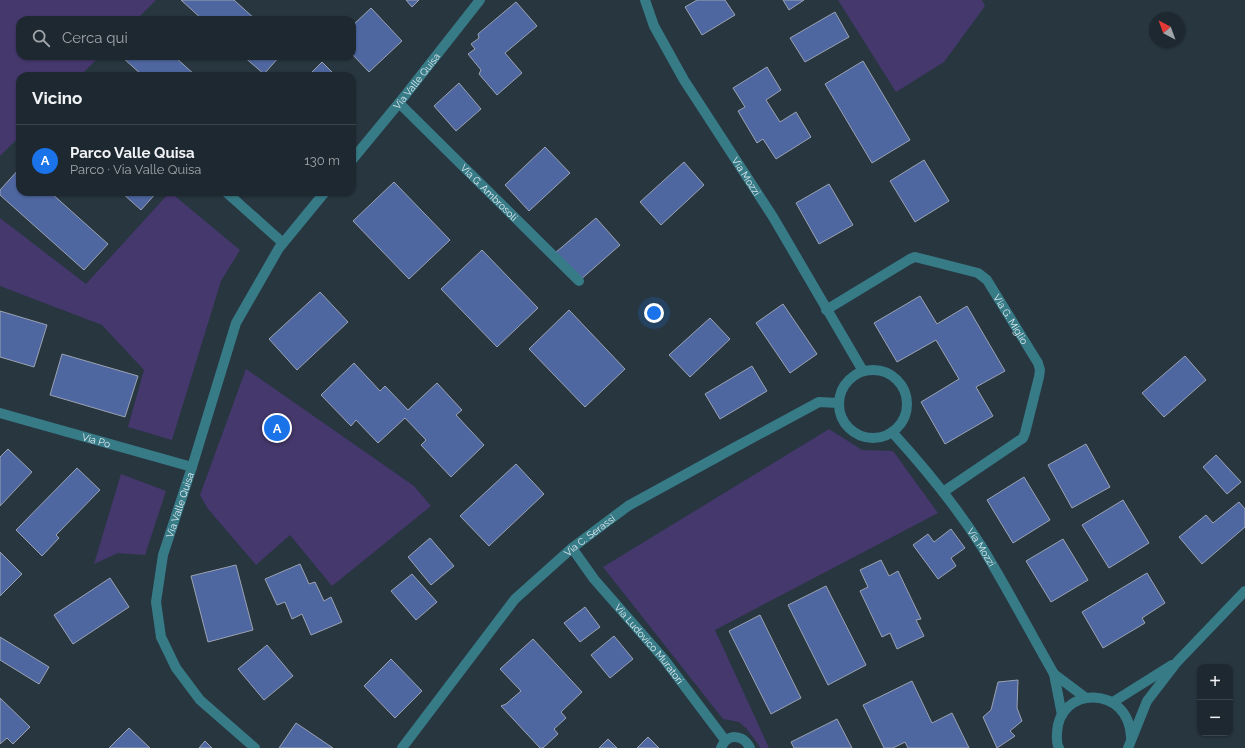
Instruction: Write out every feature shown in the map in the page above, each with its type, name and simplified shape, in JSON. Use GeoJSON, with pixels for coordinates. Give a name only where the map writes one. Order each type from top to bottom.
{"type":"FeatureCollection","features":[{"type":"Feature","properties":{"kind":"street","name":"Via Valle Quisa"},"geometry":{"type":"LineString","coordinates":[[356,155],[480,0]]}},
{"type":"Feature","properties":{"kind":"street","name":"Via Mozzi"},"geometry":{"type":"LineString","coordinates":[[645,0],[654,26],[684,80],[773,217],[863,371]]}},
{"type":"Feature","properties":{"kind":"street","name":"Via G. Ambrosoli"},"geometry":{"type":"LineString","coordinates":[[399,103],[579,281]]}},
{"type":"Feature","properties":{"kind":"street"},"geometry":{"type":"LineString","coordinates":[[230,196],[283,243]]}},
{"type":"Feature","properties":{"kind":"street","name":"Via Valle Quisa"},"geometry":{"type":"LineString","coordinates":[[255,748],[200,700],[176,668],[162,637],[156,602],[163,555],[192,467],[236,323],[256,286],[283,243],[322,196]]}},
{"type":"Feature","properties":{"kind":"street","name":"Via G. Miglio"},"geometry":{"type":"LineString","coordinates":[[826,310],[915,257],[978,273],[987,280],[1038,363],[1040,370],[1039,377],[1023,438],[943,492]]}},
{"type":"Feature","properties":{"kind":"street"},"geometry":{"type":"LineString","coordinates":[[877,370],[891,375],[899,382],[905,391],[907,402],[905,416],[892,432],[880,438],[864,437],[854,433],[846,426],[840,416],[838,404],[839,396],[849,379],[863,371],[877,370]]}},
{"type":"Feature","properties":{"kind":"street","name":"Via C. Serassi"},"geometry":{"type":"LineString","coordinates":[[402,748],[516,599],[572,548],[628,506],[737,446],[819,402],[838,404]]}},
{"type":"Feature","properties":{"kind":"street","name":"Via Po"},"geometry":{"type":"LineString","coordinates":[[0,414],[192,467]]}},
{"type":"Feature","properties":{"kind":"street","name":"Via Mozzi"},"geometry":{"type":"LineString","coordinates":[[892,432],[912,453],[943,492],[981,547],[1054,674]]}},
{"type":"Feature","properties":{"kind":"street","name":"Via Ludovico Muratori"},"geometry":{"type":"LineString","coordinates":[[572,548],[594,579],[664,659],[723,744],[731,737],[738,737],[747,742],[750,748]]}},
{"type":"Feature","properties":{"kind":"street"},"geometry":{"type":"LineString","coordinates":[[1129,745],[1147,701],[1177,662],[1245,591]]}},
{"type":"Feature","properties":{"kind":"street"},"geometry":{"type":"LineString","coordinates":[[1113,702],[1177,662]]}},
{"type":"Feature","properties":{"kind":"street"},"geometry":{"type":"LineString","coordinates":[[1054,674],[1086,698]]}},
{"type":"Feature","properties":{"kind":"street"},"geometry":{"type":"LineString","coordinates":[[1054,674],[1062,715]]}},
{"type":"Feature","properties":{"kind":"street"},"geometry":{"type":"LineString","coordinates":[[1055,746],[1057,724],[1071,704],[1086,698],[1099,697],[1113,702],[1124,712],[1130,726],[1129,745]]}},
{"type":"Feature","properties":{"kind":"shaded area"},"geometry":{"type":"Polygon","coordinates":[[[0,0],[156,0],[140,16],[16,16],[16,60],[96,60],[84,72],[16,72],[16,140],[0,156],[0,0]]]}},
{"type":"Feature","properties":{"kind":"shaded area"},"geometry":{"type":"Polygon","coordinates":[[[838,0],[982,0],[985,6],[944,62],[896,92],[838,0]]]}},
{"type":"Feature","properties":{"kind":"shaded area"},"geometry":{"type":"Polygon","coordinates":[[[166,196],[175,196],[240,250],[221,281],[172,440],[128,427],[144,370],[102,325],[0,286],[0,218],[86,284],[166,196]]]}},
{"type":"Feature","properties":{"kind":"shaded area"},"geometry":{"type":"Polygon","coordinates":[[[246,369],[414,486],[431,506],[332,586],[290,535],[256,565],[208,509],[200,495],[246,369]]]}},
{"type":"Feature","properties":{"kind":"shaded area"},"geometry":{"type":"Polygon","coordinates":[[[829,429],[862,450],[893,451],[938,513],[715,630],[769,748],[760,748],[746,728],[739,722],[723,719],[603,567],[829,429]]]}},
{"type":"Feature","properties":{"kind":"shaded area"},"geometry":{"type":"Polygon","coordinates":[[[121,474],[166,491],[145,555],[118,553],[94,564],[121,474]]]}},
{"type":"Feature","properties":{"kind":"building"},"geometry":{"type":"Polygon","coordinates":[[[181,0],[234,0],[252,16],[199,16],[181,0]]]}},
{"type":"Feature","properties":{"kind":"building"},"geometry":{"type":"Polygon","coordinates":[[[406,0],[419,0],[412,7],[406,0]]]}},
{"type":"Feature","properties":{"kind":"building"},"geometry":{"type":"Polygon","coordinates":[[[697,0],[725,0],[735,15],[702,35],[685,7],[697,0]]]}},
{"type":"Feature","properties":{"kind":"building"},"geometry":{"type":"Polygon","coordinates":[[[783,0],[804,0],[789,10],[783,0]]]}},
{"type":"Feature","properties":{"kind":"building"},"geometry":{"type":"Polygon","coordinates":[[[516,2],[537,26],[505,53],[522,73],[497,95],[479,74],[481,70],[468,54],[475,49],[471,44],[479,38],[478,34],[516,2]]]}},
{"type":"Feature","properties":{"kind":"building"},"geometry":{"type":"Polygon","coordinates":[[[371,8],[402,41],[369,72],[356,58],[356,22],[371,8]]]}},
{"type":"Feature","properties":{"kind":"building"},"geometry":{"type":"Polygon","coordinates":[[[835,12],[849,37],[805,62],[790,38],[835,12]]]}},
{"type":"Feature","properties":{"kind":"building"},"geometry":{"type":"Polygon","coordinates":[[[125,60],[178,60],[192,72],[139,72],[125,60]]]}},
{"type":"Feature","properties":{"kind":"building"},"geometry":{"type":"Polygon","coordinates":[[[248,60],[276,60],[266,72],[262,72],[248,60]]]}},
{"type":"Feature","properties":{"kind":"building"},"geometry":{"type":"Polygon","coordinates":[[[863,61],[910,140],[872,163],[825,84],[863,61]]]}},
{"type":"Feature","properties":{"kind":"building"},"geometry":{"type":"Polygon","coordinates":[[[322,62],[332,72],[312,72],[322,62]]]}},
{"type":"Feature","properties":{"kind":"building"},"geometry":{"type":"Polygon","coordinates":[[[767,67],[781,90],[766,100],[780,122],[796,112],[811,137],[776,159],[763,139],[757,143],[738,111],[745,107],[733,88],[767,67]]]}},
{"type":"Feature","properties":{"kind":"building"},"geometry":{"type":"Polygon","coordinates":[[[459,83],[481,109],[456,131],[434,106],[459,83]]]}},
{"type":"Feature","properties":{"kind":"building"},"geometry":{"type":"Polygon","coordinates":[[[545,147],[570,173],[529,211],[505,185],[545,147]]]}},
{"type":"Feature","properties":{"kind":"building"},"geometry":{"type":"Polygon","coordinates":[[[924,160],[949,201],[915,222],[890,181],[924,160]]]}},
{"type":"Feature","properties":{"kind":"building"},"geometry":{"type":"Polygon","coordinates":[[[684,162],[704,185],[661,225],[640,202],[684,162]]]}},
{"type":"Feature","properties":{"kind":"building"},"geometry":{"type":"Polygon","coordinates":[[[16,172],[16,196],[54,196],[108,244],[84,270],[0,195],[0,190],[16,172]]]}},
{"type":"Feature","properties":{"kind":"building"},"geometry":{"type":"Polygon","coordinates":[[[394,182],[450,240],[409,279],[353,221],[394,182]]]}},
{"type":"Feature","properties":{"kind":"building"},"geometry":{"type":"Polygon","coordinates":[[[829,184],[853,225],[819,244],[796,203],[829,184]]]}},
{"type":"Feature","properties":{"kind":"building"},"geometry":{"type":"Polygon","coordinates":[[[125,196],[153,196],[141,210],[125,196]]]}},
{"type":"Feature","properties":{"kind":"building"},"geometry":{"type":"Polygon","coordinates":[[[596,218],[620,245],[579,281],[555,253],[596,218]]]}},
{"type":"Feature","properties":{"kind":"building"},"geometry":{"type":"Polygon","coordinates":[[[482,250],[538,308],[497,347],[441,289],[482,250]]]}},
{"type":"Feature","properties":{"kind":"building"},"geometry":{"type":"Polygon","coordinates":[[[320,292],[348,322],[297,370],[269,339],[320,292]]]}},
{"type":"Feature","properties":{"kind":"building"},"geometry":{"type":"Polygon","coordinates":[[[920,296],[937,324],[967,306],[1005,371],[976,387],[993,416],[945,444],[921,402],[959,379],[936,340],[897,362],[874,323],[920,296]]]}},
{"type":"Feature","properties":{"kind":"building"},"geometry":{"type":"Polygon","coordinates":[[[783,304],[817,354],[790,373],[756,323],[783,304]]]}},
{"type":"Feature","properties":{"kind":"building"},"geometry":{"type":"Polygon","coordinates":[[[569,310],[625,369],[585,407],[529,349],[569,310]]]}},
{"type":"Feature","properties":{"kind":"building"},"geometry":{"type":"Polygon","coordinates":[[[0,311],[47,325],[34,367],[0,357],[0,311]]]}},
{"type":"Feature","properties":{"kind":"building"},"geometry":{"type":"Polygon","coordinates":[[[710,318],[730,339],[690,377],[669,355],[710,318]]]}},
{"type":"Feature","properties":{"kind":"building"},"geometry":{"type":"Polygon","coordinates":[[[62,354],[138,376],[125,417],[50,395],[62,354]]]}},
{"type":"Feature","properties":{"kind":"building"},"geometry":{"type":"Polygon","coordinates":[[[1185,356],[1206,380],[1164,417],[1142,393],[1185,356]]]}},
{"type":"Feature","properties":{"kind":"building"},"geometry":{"type":"Polygon","coordinates":[[[354,363],[380,391],[385,386],[408,410],[437,383],[462,410],[456,415],[484,445],[451,477],[421,445],[426,440],[405,418],[378,443],[356,420],[351,426],[321,395],[354,363]]]}},
{"type":"Feature","properties":{"kind":"building"},"geometry":{"type":"Polygon","coordinates":[[[752,366],[767,391],[720,419],[705,394],[752,366]]]}},
{"type":"Feature","properties":{"kind":"building"},"geometry":{"type":"Polygon","coordinates":[[[1086,444],[1110,487],[1072,508],[1048,465],[1086,444]]]}},
{"type":"Feature","properties":{"kind":"building"},"geometry":{"type":"Polygon","coordinates":[[[8,449],[32,472],[0,506],[0,457],[8,449]]]}},
{"type":"Feature","properties":{"kind":"building"},"geometry":{"type":"Polygon","coordinates":[[[1216,455],[1241,482],[1227,494],[1203,467],[1216,455]]]}},
{"type":"Feature","properties":{"kind":"building"},"geometry":{"type":"Polygon","coordinates":[[[516,464],[544,494],[489,546],[460,516],[516,464]]]}},
{"type":"Feature","properties":{"kind":"building"},"geometry":{"type":"Polygon","coordinates":[[[77,468],[100,490],[56,535],[59,538],[42,556],[16,530],[77,468]]]}},
{"type":"Feature","properties":{"kind":"building"},"geometry":{"type":"Polygon","coordinates":[[[1024,477],[1050,520],[1013,543],[987,500],[1024,477]]]}},
{"type":"Feature","properties":{"kind":"building"},"geometry":{"type":"Polygon","coordinates":[[[1123,500],[1149,543],[1109,568],[1082,525],[1123,500]]]}},
{"type":"Feature","properties":{"kind":"building"},"geometry":{"type":"Polygon","coordinates":[[[1239,502],[1245,509],[1245,527],[1202,564],[1179,537],[1206,515],[1213,523],[1239,502]]]}},
{"type":"Feature","properties":{"kind":"building"},"geometry":{"type":"Polygon","coordinates":[[[951,529],[965,548],[951,558],[956,566],[938,579],[913,545],[928,534],[934,542],[951,529]]]}},
{"type":"Feature","properties":{"kind":"building"},"geometry":{"type":"Polygon","coordinates":[[[430,538],[454,566],[431,585],[408,557],[430,538]]]}},
{"type":"Feature","properties":{"kind":"building"},"geometry":{"type":"Polygon","coordinates":[[[1063,539],[1088,580],[1051,602],[1026,561],[1063,539]]]}},
{"type":"Feature","properties":{"kind":"building"},"geometry":{"type":"Polygon","coordinates":[[[0,552],[22,574],[0,596],[0,552]]]}},
{"type":"Feature","properties":{"kind":"building"},"geometry":{"type":"Polygon","coordinates":[[[881,560],[889,576],[898,571],[921,619],[916,620],[924,636],[897,649],[890,633],[882,637],[860,591],[868,587],[860,570],[881,560]]]}},
{"type":"Feature","properties":{"kind":"building"},"geometry":{"type":"Polygon","coordinates":[[[300,564],[309,584],[315,582],[324,601],[331,597],[342,622],[311,635],[302,614],[292,619],[285,602],[277,605],[265,579],[300,564]]]}},
{"type":"Feature","properties":{"kind":"building"},"geometry":{"type":"Polygon","coordinates":[[[236,565],[253,630],[208,642],[191,576],[236,565]]]}},
{"type":"Feature","properties":{"kind":"building"},"geometry":{"type":"Polygon","coordinates":[[[1147,573],[1165,603],[1142,618],[1145,623],[1103,648],[1082,612],[1147,573]]]}},
{"type":"Feature","properties":{"kind":"building"},"geometry":{"type":"Polygon","coordinates":[[[412,574],[437,602],[416,620],[391,591],[412,574]]]}},
{"type":"Feature","properties":{"kind":"building"},"geometry":{"type":"Polygon","coordinates":[[[110,578],[129,607],[73,644],[54,615],[110,578]]]}},
{"type":"Feature","properties":{"kind":"building"},"geometry":{"type":"Polygon","coordinates":[[[826,586],[866,665],[828,685],[788,605],[826,586]]]}},
{"type":"Feature","properties":{"kind":"building"},"geometry":{"type":"Polygon","coordinates":[[[585,607],[600,627],[580,642],[564,623],[585,607]]]}},
{"type":"Feature","properties":{"kind":"building"},"geometry":{"type":"Polygon","coordinates":[[[760,615],[801,698],[771,714],[729,631],[760,615]]]}},
{"type":"Feature","properties":{"kind":"building"},"geometry":{"type":"Polygon","coordinates":[[[614,636],[633,659],[610,678],[591,655],[614,636]]]}},
{"type":"Feature","properties":{"kind":"building"},"geometry":{"type":"Polygon","coordinates":[[[0,637],[49,667],[39,684],[0,660],[0,637]]]}},
{"type":"Feature","properties":{"kind":"building"},"geometry":{"type":"Polygon","coordinates":[[[533,639],[582,692],[561,712],[566,718],[554,729],[558,734],[543,748],[540,748],[501,706],[506,704],[521,691],[500,669],[533,639]]]}},
{"type":"Feature","properties":{"kind":"building"},"geometry":{"type":"Polygon","coordinates":[[[267,645],[293,676],[264,700],[238,669],[267,645]]]}},
{"type":"Feature","properties":{"kind":"building"},"geometry":{"type":"Polygon","coordinates":[[[391,659],[422,691],[395,718],[364,686],[391,659]]]}},
{"type":"Feature","properties":{"kind":"building"},"geometry":{"type":"Polygon","coordinates":[[[1018,680],[1017,708],[1022,721],[1010,731],[1015,736],[997,748],[983,717],[991,710],[998,682],[1018,680]]]}},
{"type":"Feature","properties":{"kind":"building"},"geometry":{"type":"Polygon","coordinates":[[[912,681],[932,723],[952,713],[969,748],[908,748],[905,742],[893,748],[884,748],[863,705],[912,681]]]}},
{"type":"Feature","properties":{"kind":"building"},"geometry":{"type":"Polygon","coordinates":[[[0,698],[30,727],[13,744],[7,738],[0,744],[0,698]]]}},
{"type":"Feature","properties":{"kind":"building"},"geometry":{"type":"Polygon","coordinates":[[[837,719],[852,748],[794,748],[791,742],[837,719]]]}},
{"type":"Feature","properties":{"kind":"building"},"geometry":{"type":"Polygon","coordinates":[[[296,723],[333,748],[279,748],[296,723]]]}},
{"type":"Feature","properties":{"kind":"building"},"geometry":{"type":"Polygon","coordinates":[[[129,728],[150,748],[109,748],[129,728]]]}},
{"type":"Feature","properties":{"kind":"building"},"geometry":{"type":"Polygon","coordinates":[[[648,737],[659,748],[637,748],[648,737]]]}},
{"type":"Feature","properties":{"kind":"building"},"geometry":{"type":"Polygon","coordinates":[[[608,739],[617,748],[599,748],[608,739]]]}},
{"type":"Feature","properties":{"kind":"building"},"geometry":{"type":"Polygon","coordinates":[[[205,741],[212,748],[199,748],[205,741]]]}},
{"type":"Feature","properties":{"kind":"place","name":"Parco Valle Quisa"},"geometry":{"type":"Point","coordinates":[277,428]}}]}
